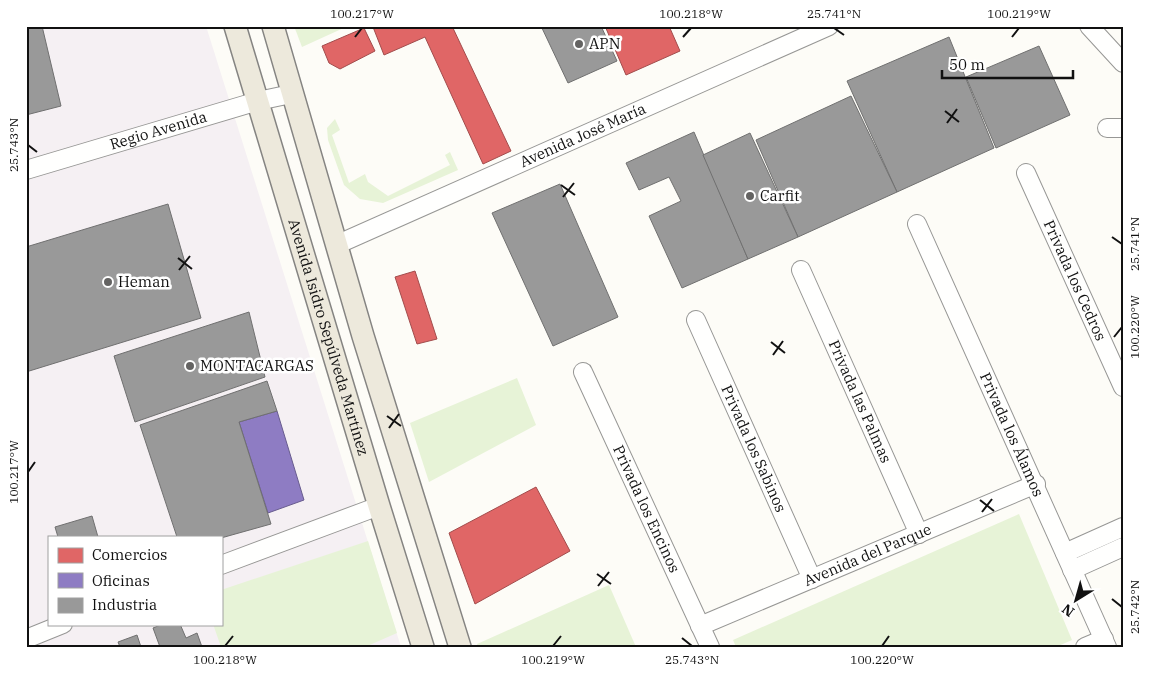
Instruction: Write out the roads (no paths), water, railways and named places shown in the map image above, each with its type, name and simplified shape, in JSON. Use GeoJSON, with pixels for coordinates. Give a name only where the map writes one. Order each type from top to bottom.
{"type":"FeatureCollection","features":[{"type":"Feature","properties":{"kind":"main road","name":"Avenida Isidro Sepúlveda Martínez"},"geometry":{"type":"LineString","coordinates":[[236,26],[423,647]]}},
{"type":"Feature","properties":{"kind":"main road"},"geometry":{"type":"LineString","coordinates":[[273,26],[291,94],[336,245],[460,647]]}},
{"type":"Feature","properties":{"kind":"street","name":"Avenida José María"},"geometry":{"type":"LineString","coordinates":[[336,245],[830,26]]}},
{"type":"Feature","properties":{"kind":"street"},"geometry":{"type":"LineString","coordinates":[[1090,26],[1123,63]]}},
{"type":"Feature","properties":{"kind":"street","name":"Regio Avenida"},"geometry":{"type":"LineString","coordinates":[[26,170],[258,101],[291,94]]}},
{"type":"Feature","properties":{"kind":"street","name":"Privada los Cedros"},"geometry":{"type":"LineString","coordinates":[[1026,173],[1123,387]]}},
{"type":"Feature","properties":{"kind":"street","name":"Privada los Álamos"},"geometry":{"type":"LineString","coordinates":[[917,224],[1036,484],[1072,570],[1106,643]]}},
{"type":"Feature","properties":{"kind":"street","name":"Privada las Palmas"},"geometry":{"type":"LineString","coordinates":[[801,270],[919,534]]}},
{"type":"Feature","properties":{"kind":"street","name":"Privada los Sabinos"},"geometry":{"type":"LineString","coordinates":[[696,320],[812,579]]}},
{"type":"Feature","properties":{"kind":"street","name":"Privada los Encinos"},"geometry":{"type":"LineString","coordinates":[[583,372],[710,647]]}},
{"type":"Feature","properties":{"kind":"street","name":"Avenida del Parque"},"geometry":{"type":"LineString","coordinates":[[700,626],[1036,484]]}},
{"type":"Feature","properties":{"kind":"street"},"geometry":{"type":"LineString","coordinates":[[222,564],[379,506]]}},
{"type":"Feature","properties":{"kind":"street"},"geometry":{"type":"LineString","coordinates":[[1065,553],[1123,527]]}},
{"type":"Feature","properties":{"kind":"street"},"geometry":{"type":"LineString","coordinates":[[1072,570],[1123,547]]}},
{"type":"Feature","properties":{"kind":"street"},"geometry":{"type":"LineString","coordinates":[[26,639],[58,626]]}},
{"type":"Feature","properties":{"kind":"street"},"geometry":{"type":"LineString","coordinates":[[1085,647],[1106,643]]}},
{"type":"Feature","properties":{"kind":"place","name":"APN"},"geometry":{"type":"Point","coordinates":[579,44]}},
{"type":"Feature","properties":{"kind":"place","name":"Carfit"},"geometry":{"type":"Point","coordinates":[750,196]}},
{"type":"Feature","properties":{"kind":"place","name":"Heman"},"geometry":{"type":"Point","coordinates":[108,282]}},
{"type":"Feature","properties":{"kind":"place","name":"MONTACARGAS"},"geometry":{"type":"Point","coordinates":[190,366]}}]}
